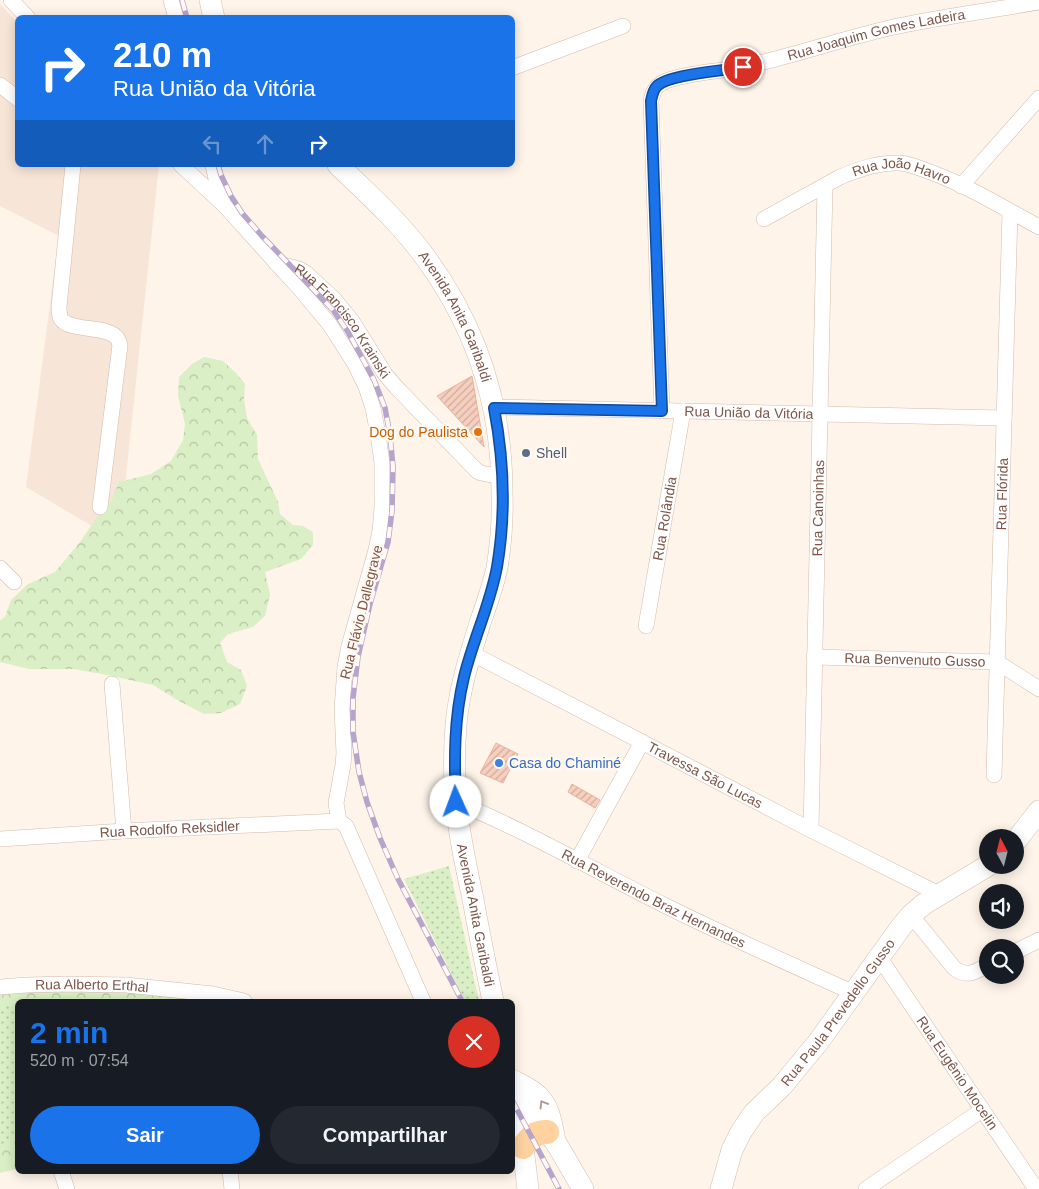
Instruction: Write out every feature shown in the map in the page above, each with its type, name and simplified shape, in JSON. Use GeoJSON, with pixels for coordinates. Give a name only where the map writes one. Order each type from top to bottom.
{"type":"FeatureCollection","features":[{"type":"Feature","properties":{"kind":"main road"},"geometry":{"type":"LineString","coordinates":[[210,0],[213,15]]}},
{"type":"Feature","properties":{"kind":"main road","name":"Avenida Anita Garibaldi"},"geometry":{"type":"LineString","coordinates":[[340,167],[400,226],[439,276],[471,336],[481,362],[494,408],[502,478],[502,525],[497,568],[459,700],[455,754],[456,802],[465,861],[493,999]]}},
{"type":"Feature","properties":{"kind":"main road"},"geometry":{"type":"LineString","coordinates":[[1024,830],[1039,811]]}},
{"type":"Feature","properties":{"kind":"main road","name":"Rua Paula Prevedello Gusso"},"geometry":{"type":"LineString","coordinates":[[721,1189],[732,1150],[754,1113],[782,1086],[801,1064],[911,916],[924,904],[979,871]]}},
{"type":"Feature","properties":{"kind":"main road"},"geometry":{"type":"LineString","coordinates":[[515,1082],[539,1096],[545,1105],[550,1115],[551,1136]]}},
{"type":"Feature","properties":{"kind":"main road"},"geometry":{"type":"LineString","coordinates":[[515,1102],[551,1136],[583,1189]]}},
{"type":"Feature","properties":{"kind":"main road"},"geometry":{"type":"LineString","coordinates":[[515,1109],[523,1147],[528,1189]]}},
{"type":"Feature","properties":{"kind":"main road"},"geometry":{"type":"LineString","coordinates":[[523,1147],[534,1134],[540,1132],[551,1136]]}},
{"type":"Feature","properties":{"kind":"street"},"geometry":{"type":"LineString","coordinates":[[11,0],[25,15]]}},
{"type":"Feature","properties":{"kind":"street"},"geometry":{"type":"LineString","coordinates":[[171,0],[175,15]]}},
{"type":"Feature","properties":{"kind":"street","name":"Rua Joaquim Gomes Ladeira"},"geometry":{"type":"LineString","coordinates":[[662,411],[651,101],[657,86],[678,78],[743,67],[887,29],[1039,2]]}},
{"type":"Feature","properties":{"kind":"street"},"geometry":{"type":"LineString","coordinates":[[515,67],[623,26]]}},
{"type":"Feature","properties":{"kind":"street"},"geometry":{"type":"LineString","coordinates":[[0,85],[15,97]]}},
{"type":"Feature","properties":{"kind":"street"},"geometry":{"type":"LineString","coordinates":[[961,186],[1039,98]]}},
{"type":"Feature","properties":{"kind":"street","name":"Rua João Havro"},"geometry":{"type":"LineString","coordinates":[[764,219],[840,177],[869,166],[886,163],[918,167],[961,186],[1039,227]]}},
{"type":"Feature","properties":{"kind":"street"},"geometry":{"type":"LineString","coordinates":[[73,167],[59,315],[62,321],[70,325],[112,333],[118,339],[120,345],[100,507]]}},
{"type":"Feature","properties":{"kind":"street","name":"Rua Francisco Krainski"},"geometry":{"type":"LineString","coordinates":[[183,167],[225,206],[276,263],[306,273],[334,299],[352,321],[385,374],[476,470],[502,478]]}},
{"type":"Feature","properties":{"kind":"street"},"geometry":{"type":"LineString","coordinates":[[213,167],[219,192],[225,206]]}},
{"type":"Feature","properties":{"kind":"street","name":"Rua Canoinhas"},"geometry":{"type":"LineString","coordinates":[[811,830],[824,186]]}},
{"type":"Feature","properties":{"kind":"street","name":"Rua Flórida"},"geometry":{"type":"LineString","coordinates":[[994,775],[1010,212]]}},
{"type":"Feature","properties":{"kind":"street","name":"Rua Flávio Dallegrave"},"geometry":{"type":"LineString","coordinates":[[276,263],[330,325],[355,364],[374,408],[382,463],[380,531],[345,667],[342,709],[344,753],[336,803],[340,821],[346,826],[422,999]]}},
{"type":"Feature","properties":{"kind":"street","name":"Rua União da Vitória"},"geometry":{"type":"LineString","coordinates":[[494,408],[1004,418]]}},
{"type":"Feature","properties":{"kind":"street","name":"Rua Rolândia"},"geometry":{"type":"LineString","coordinates":[[646,626],[683,412]]}},
{"type":"Feature","properties":{"kind":"street"},"geometry":{"type":"LineString","coordinates":[[0,568],[14,582]]}},
{"type":"Feature","properties":{"kind":"street","name":"Travessa São Lucas"},"geometry":{"type":"LineString","coordinates":[[471,653],[811,830],[940,894]]}},
{"type":"Feature","properties":{"kind":"street","name":"Rua Benvenuto Gusso"},"geometry":{"type":"LineString","coordinates":[[814,657],[997,662],[1039,689]]}},
{"type":"Feature","properties":{"kind":"street"},"geometry":{"type":"LineString","coordinates":[[112,684],[124,831]]}},
{"type":"Feature","properties":{"kind":"street"},"geometry":{"type":"LineString","coordinates":[[577,861],[642,742]]}},
{"type":"Feature","properties":{"kind":"street","name":"Rua Reverendo Braz Hernandes"},"geometry":{"type":"LineString","coordinates":[[456,802],[489,816],[722,934],[854,993]]}},
{"type":"Feature","properties":{"kind":"street","name":"Rua Rodolfo Reksidler"},"geometry":{"type":"LineString","coordinates":[[0,840],[124,831],[340,821]]}},
{"type":"Feature","properties":{"kind":"street"},"geometry":{"type":"LineString","coordinates":[[911,916],[954,968],[967,974],[979,970]]}},
{"type":"Feature","properties":{"kind":"street"},"geometry":{"type":"LineString","coordinates":[[1024,948],[1039,940]]}},
{"type":"Feature","properties":{"kind":"street","name":"Rua Eugênio Mocelin"},"geometry":{"type":"LineString","coordinates":[[880,957],[1036,1189]]}},
{"type":"Feature","properties":{"kind":"street","name":"Rua Alberto Erthal"},"geometry":{"type":"LineString","coordinates":[[0,987],[65,984],[126,986],[213,994],[235,999]]}},
{"type":"Feature","properties":{"kind":"street"},"geometry":{"type":"LineString","coordinates":[[866,1189],[982,1110]]}},
{"type":"Feature","properties":{"kind":"street"},"geometry":{"type":"LineString","coordinates":[[62,1174],[67,1189]]}},
{"type":"Feature","properties":{"kind":"street"},"geometry":{"type":"LineString","coordinates":[[230,1174],[232,1189]]}},
{"type":"Feature","properties":{"kind":"shaded area"},"geometry":{"type":"Polygon","coordinates":[[[0,4],[15,20],[15,167],[159,167],[119,542],[26,487],[59,236],[0,206],[0,4]]]}},
{"type":"Feature","properties":{"kind":"green space"},"geometry":{"type":"Polygon","coordinates":[[[204,357],[223,361],[245,384],[244,399],[247,418],[257,435],[258,459],[278,502],[280,514],[293,525],[303,526],[313,532],[313,545],[301,559],[265,572],[270,595],[265,616],[253,627],[228,634],[220,643],[227,662],[241,670],[247,686],[240,704],[221,713],[204,714],[153,685],[74,669],[29,669],[0,662],[0,620],[5,617],[11,600],[28,584],[55,572],[80,542],[97,517],[111,502],[119,482],[151,474],[171,461],[183,440],[185,424],[178,396],[179,377],[192,364],[204,357]]]}},
{"type":"Feature","properties":{"kind":"green space"},"geometry":{"type":"Polygon","coordinates":[[[449,866],[479,999],[464,999],[404,879],[449,866]]]}},
{"type":"Feature","properties":{"kind":"green space"},"geometry":{"type":"Polygon","coordinates":[[[67,985],[199,995],[202,999],[15,999],[15,1169],[0,1173],[0,992],[67,985]]]}},
{"type":"Feature","properties":{"kind":"green space"},"geometry":{"type":"Polygon","coordinates":[[[15,1004],[15,1140],[0,1145],[0,1007],[15,1004]]]}},
{"type":"Feature","properties":{"kind":"building"},"geometry":{"type":"Polygon","coordinates":[[[472,376],[473,382],[484,447],[437,396],[472,376]]]}},
{"type":"Feature","properties":{"kind":"building","name":"Casa do Chaminé"},"geometry":{"type":"Polygon","coordinates":[[[496,743],[518,754],[503,783],[480,773],[496,743]]]}},
{"type":"Feature","properties":{"kind":"building"},"geometry":{"type":"Polygon","coordinates":[[[572,784],[600,800],[595,808],[568,792],[572,784]]]}},
{"type":"Feature","properties":{"kind":"railway"},"geometry":{"type":"LineString","coordinates":[[182,0],[186,15]]}},
{"type":"Feature","properties":{"kind":"railway"},"geometry":{"type":"LineString","coordinates":[[219,167],[231,196],[242,213],[333,310],[348,332],[374,380],[385,408],[393,467],[392,511],[388,542],[370,604],[358,657],[353,698],[353,732],[359,772],[380,838],[398,879],[461,999]]}},
{"type":"Feature","properties":{"kind":"railway"},"geometry":{"type":"LineString","coordinates":[[515,1106],[559,1189]]}},
{"type":"Feature","properties":{"kind":"place","name":"Dog do Paulista"},"geometry":{"type":"Point","coordinates":[478,432]}},
{"type":"Feature","properties":{"kind":"place","name":"Shell"},"geometry":{"type":"Point","coordinates":[526,453]}},
{"type":"Feature","properties":{"kind":"place","name":"Casa do Chaminé"},"geometry":{"type":"Point","coordinates":[499,763]}},
{"type":"Feature","properties":{"kind":"route"},"geometry":{"type":"LineString","coordinates":[[456,802],[455,754],[459,700],[464,676],[497,568],[502,525],[501,455],[494,408],[662,411],[651,101],[653,92],[657,86],[665,82],[692,74],[743,67]]}}]}
